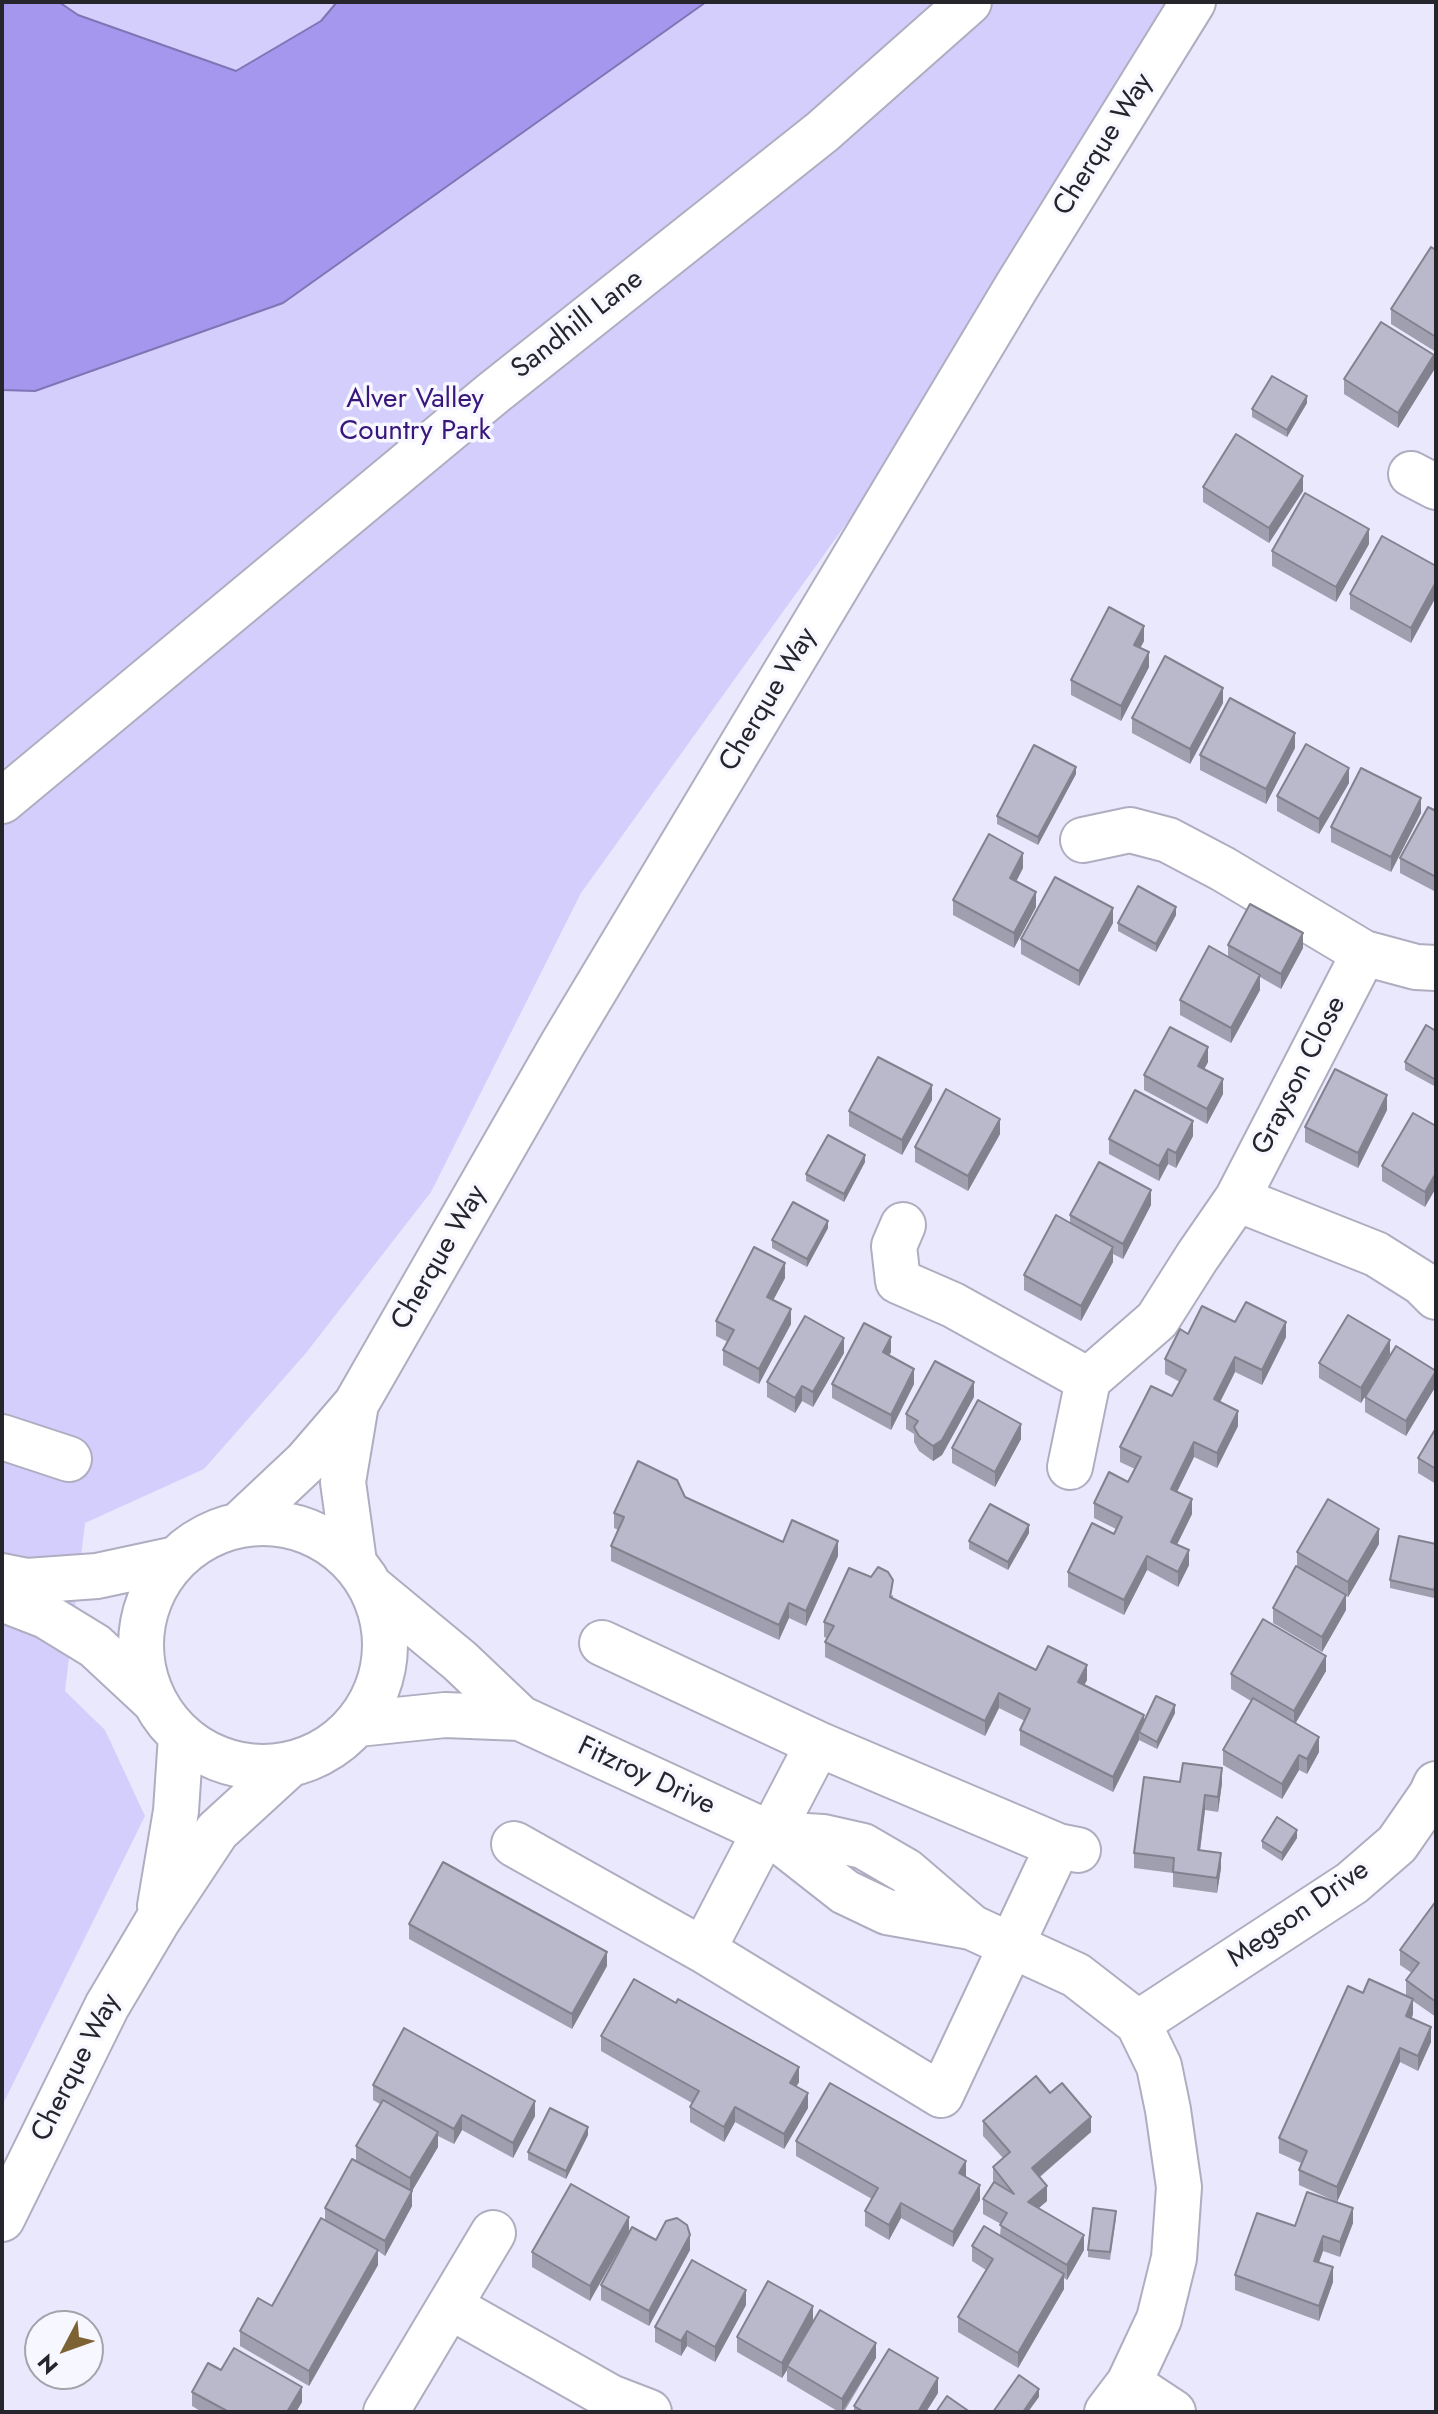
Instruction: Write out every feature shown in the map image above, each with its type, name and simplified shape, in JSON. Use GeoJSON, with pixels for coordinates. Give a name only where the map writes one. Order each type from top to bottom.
{"type":"FeatureCollection","features":[{"type":"Feature","properties":{"kind":"street","name":"Sandhill Lane"},"geometry":{"type":"LineString","coordinates":[[2,801],[492,394],[822,132],[969,2]]}},
{"type":"Feature","properties":{"kind":"street","name":"Cherque Way"},"geometry":{"type":"LineString","coordinates":[[240,1524],[306,1462],[356,1404],[578,1018],[1017,286],[1193,2]]}},
{"type":"Feature","properties":{"kind":"street"},"geometry":{"type":"LineString","coordinates":[[1083,840],[1130,830],[1168,840],[1364,953],[1416,967],[1436,968]]}},
{"type":"Feature","properties":{"kind":"street","name":"Grayson Close"},"geometry":{"type":"LineString","coordinates":[[1088,1380],[1157,1320],[1237,1199],[1364,953]]}},
{"type":"Feature","properties":{"kind":"street"},"geometry":{"type":"LineString","coordinates":[[1237,1199],[1376,1254],[1422,1283],[1436,1297]]}},
{"type":"Feature","properties":{"kind":"street"},"geometry":{"type":"LineString","coordinates":[[903,1225],[894,1246],[898,1281],[953,1305],[1088,1380],[1070,1467]]}},
{"type":"Feature","properties":{"kind":"street","name":"Cherque Way"},"geometry":{"type":"LineString","coordinates":[[356,1404],[343,1482],[363,1576]]}},
{"type":"Feature","properties":{"kind":"street"},"geometry":{"type":"LineString","coordinates":[[2,1437],[69,1459]]}},
{"type":"Feature","properties":{"kind":"street"},"geometry":{"type":"LineString","coordinates":[[271,1522],[302,1528],[330,1542],[363,1576],[384,1623],[386,1659],[376,1694],[358,1724],[326,1750],[288,1766],[259,1768],[230,1763],[204,1752],[181,1736],[153,1700],[143,1671],[141,1641],[145,1611],[157,1583],[176,1559],[194,1543],[216,1531],[240,1524],[271,1522]]}},
{"type":"Feature","properties":{"kind":"street"},"geometry":{"type":"LineString","coordinates":[[2,1576],[27,1581],[97,1576],[176,1559]]}},
{"type":"Feature","properties":{"kind":"street","name":"Fitzroy Drive"},"geometry":{"type":"LineString","coordinates":[[363,1576],[520,1718],[768,1832],[845,1892],[887,1912],[971,1927],[1076,1975],[1138,2023],[1159,2066],[1179,2187],[1174,2258],[1159,2319],[1118,2398]]}},
{"type":"Feature","properties":{"kind":"street"},"geometry":{"type":"LineString","coordinates":[[2,1599],[46,1616],[95,1646],[153,1700]]}},
{"type":"Feature","properties":{"kind":"street"},"geometry":{"type":"LineString","coordinates":[[514,1844],[703,1950],[941,2095],[1012,1946],[1068,1848],[818,1744],[602,1643]]}},
{"type":"Feature","properties":{"kind":"street","name":"Fitzroy Drive"},"geometry":{"type":"LineString","coordinates":[[358,1724],[445,1715],[520,1718]]}},
{"type":"Feature","properties":{"kind":"street","name":"Cherque Way"},"geometry":{"type":"LineString","coordinates":[[158,1920],[176,1811],[181,1736]]}},
{"type":"Feature","properties":{"kind":"street"},"geometry":{"type":"LineString","coordinates":[[703,1950],[818,1744]]}},
{"type":"Feature","properties":{"kind":"street","name":"Cherque Way"},"geometry":{"type":"LineString","coordinates":[[2,2219],[107,2006],[158,1920],[217,1831],[288,1766]]}},
{"type":"Feature","properties":{"kind":"street","name":"Megson Drive"},"geometry":{"type":"LineString","coordinates":[[1138,2023],[1352,1883],[1397,1844],[1436,1784]]}},
{"type":"Feature","properties":{"kind":"street"},"geometry":{"type":"LineString","coordinates":[[386,2412],[493,2233]]}},
{"type":"Feature","properties":{"kind":"street"},"geometry":{"type":"LineString","coordinates":[[451,2307],[610,2397],[649,2412]]}},
{"type":"Feature","properties":{"kind":"street"},"geometry":{"type":"LineString","coordinates":[[1118,2398],[1173,2412]]}},
{"type":"Feature","properties":{"kind":"green space","name":"Alver Valley Country Park"},"geometry":{"type":"Polygon","coordinates":[[[2,2],[1201,2],[1017,286],[581,893],[431,1192],[306,1353],[204,1469],[85,1523],[65,1691],[105,1730],[145,1816],[2,2106],[2,2]]]}},
{"type":"Feature","properties":{"kind":"shaded area"},"geometry":{"type":"Polygon","coordinates":[[[2,2],[59,2],[78,15],[236,71],[321,21],[337,2],[706,2],[283,303],[35,391],[2,390],[2,2]]]}},
{"type":"Feature","properties":{"kind":"building"},"geometry":{"type":"Polygon","coordinates":[[[1431,247],[1436,250],[1436,337],[1391,309],[1431,247]]]}},
{"type":"Feature","properties":{"kind":"building"},"geometry":{"type":"Polygon","coordinates":[[[1381,322],[1434,355],[1398,413],[1344,379],[1381,322]]]}},
{"type":"Feature","properties":{"kind":"building"},"geometry":{"type":"Polygon","coordinates":[[[1272,376],[1307,396],[1287,430],[1252,409],[1272,376]]]}},
{"type":"Feature","properties":{"kind":"building"},"geometry":{"type":"Polygon","coordinates":[[[1236,434],[1303,476],[1269,528],[1203,487],[1236,434]]]}},
{"type":"Feature","properties":{"kind":"building"},"geometry":{"type":"Polygon","coordinates":[[[1305,493],[1369,529],[1336,587],[1272,551],[1305,493]]]}},
{"type":"Feature","properties":{"kind":"building"},"geometry":{"type":"Polygon","coordinates":[[[1382,536],[1436,566],[1436,582],[1411,628],[1350,594],[1382,536]]]}},
{"type":"Feature","properties":{"kind":"building"},"geometry":{"type":"Polygon","coordinates":[[[1109,607],[1144,626],[1134,645],[1149,652],[1121,706],[1071,680],[1109,607]]]}},
{"type":"Feature","properties":{"kind":"building"},"geometry":{"type":"Polygon","coordinates":[[[1165,656],[1223,688],[1190,749],[1132,718],[1165,656]]]}},
{"type":"Feature","properties":{"kind":"building"},"geometry":{"type":"Polygon","coordinates":[[[1230,698],[1295,733],[1266,789],[1200,755],[1230,698]]]}},
{"type":"Feature","properties":{"kind":"building"},"geometry":{"type":"Polygon","coordinates":[[[1306,744],[1349,768],[1319,819],[1277,796],[1306,744]]]}},
{"type":"Feature","properties":{"kind":"building"},"geometry":{"type":"Polygon","coordinates":[[[1034,745],[1076,767],[1038,837],[997,816],[1034,745]]]}},
{"type":"Feature","properties":{"kind":"building"},"geometry":{"type":"Polygon","coordinates":[[[1361,768],[1421,798],[1391,857],[1331,827],[1361,768]]]}},
{"type":"Feature","properties":{"kind":"building"},"geometry":{"type":"Polygon","coordinates":[[[1428,807],[1436,811],[1436,877],[1400,858],[1428,807]]]}},
{"type":"Feature","properties":{"kind":"building"},"geometry":{"type":"Polygon","coordinates":[[[989,834],[1023,853],[1010,878],[1036,892],[1014,933],[953,900],[989,834]]]}},
{"type":"Feature","properties":{"kind":"building"},"geometry":{"type":"Polygon","coordinates":[[[1055,877],[1113,908],[1079,971],[1021,939],[1055,877]]]}},
{"type":"Feature","properties":{"kind":"building"},"geometry":{"type":"Polygon","coordinates":[[[1138,886],[1176,907],[1156,944],[1118,923],[1138,886]]]}},
{"type":"Feature","properties":{"kind":"building"},"geometry":{"type":"Polygon","coordinates":[[[1250,904],[1303,933],[1281,974],[1228,945],[1250,904]]]}},
{"type":"Feature","properties":{"kind":"building"},"geometry":{"type":"Polygon","coordinates":[[[1209,946],[1260,975],[1231,1028],[1180,1000],[1209,946]]]}},
{"type":"Feature","properties":{"kind":"building"},"geometry":{"type":"Polygon","coordinates":[[[1426,1025],[1436,1031],[1436,1080],[1405,1062],[1426,1025]]]}},
{"type":"Feature","properties":{"kind":"building"},"geometry":{"type":"Polygon","coordinates":[[[1170,1027],[1208,1047],[1198,1066],[1223,1079],[1207,1109],[1144,1075],[1170,1027]]]}},
{"type":"Feature","properties":{"kind":"building"},"geometry":{"type":"Polygon","coordinates":[[[878,1057],[932,1085],[902,1140],[849,1111],[878,1057]]]}},
{"type":"Feature","properties":{"kind":"building"},"geometry":{"type":"Polygon","coordinates":[[[1335,1069],[1387,1095],[1358,1153],[1305,1127],[1335,1069]]]}},
{"type":"Feature","properties":{"kind":"building"},"geometry":{"type":"Polygon","coordinates":[[[946,1089],[1000,1119],[968,1176],[915,1147],[946,1089]]]}},
{"type":"Feature","properties":{"kind":"building"},"geometry":{"type":"Polygon","coordinates":[[[1135,1090],[1193,1121],[1176,1153],[1168,1149],[1159,1166],[1109,1139],[1135,1090]]]}},
{"type":"Feature","properties":{"kind":"building"},"geometry":{"type":"Polygon","coordinates":[[[1413,1113],[1436,1126],[1436,1173],[1425,1192],[1382,1166],[1413,1113]]]}},
{"type":"Feature","properties":{"kind":"building"},"geometry":{"type":"Polygon","coordinates":[[[828,1135],[865,1155],[844,1194],[806,1174],[828,1135]]]}},
{"type":"Feature","properties":{"kind":"building"},"geometry":{"type":"Polygon","coordinates":[[[1099,1162],[1151,1190],[1123,1244],[1070,1215],[1099,1162]]]}},
{"type":"Feature","properties":{"kind":"building"},"geometry":{"type":"Polygon","coordinates":[[[793,1202],[828,1221],[807,1259],[772,1240],[793,1202]]]}},
{"type":"Feature","properties":{"kind":"building"},"geometry":{"type":"Polygon","coordinates":[[[1056,1215],[1113,1247],[1081,1306],[1024,1275],[1056,1215]]]}},
{"type":"Feature","properties":{"kind":"building"},"geometry":{"type":"Polygon","coordinates":[[[754,1247],[785,1263],[767,1297],[791,1309],[759,1369],[723,1350],[734,1330],[716,1321],[754,1247]]]}},
{"type":"Feature","properties":{"kind":"building"},"geometry":{"type":"Polygon","coordinates":[[[1246,1302],[1286,1322],[1262,1370],[1235,1357],[1214,1399],[1238,1411],[1217,1453],[1194,1442],[1171,1489],[1192,1499],[1171,1542],[1189,1550],[1178,1572],[1147,1556],[1124,1600],[1068,1572],[1092,1523],[1114,1534],[1122,1517],[1094,1503],[1109,1472],[1128,1482],[1141,1457],[1120,1447],[1151,1386],[1172,1396],[1186,1370],[1165,1359],[1180,1329],[1188,1334],[1202,1306],[1235,1322],[1246,1302]]]}},
{"type":"Feature","properties":{"kind":"building"},"geometry":{"type":"Polygon","coordinates":[[[1348,1315],[1390,1340],[1361,1388],[1319,1363],[1348,1315]]]}},
{"type":"Feature","properties":{"kind":"building"},"geometry":{"type":"Polygon","coordinates":[[[805,1316],[844,1338],[813,1392],[802,1386],[795,1398],[767,1382],[805,1316]]]}},
{"type":"Feature","properties":{"kind":"building"},"geometry":{"type":"Polygon","coordinates":[[[864,1323],[891,1337],[883,1352],[914,1369],[891,1415],[832,1384],[864,1323]]]}},
{"type":"Feature","properties":{"kind":"building"},"geometry":{"type":"Polygon","coordinates":[[[1396,1346],[1436,1371],[1406,1421],[1365,1397],[1396,1346]]]}},
{"type":"Feature","properties":{"kind":"building"},"geometry":{"type":"Polygon","coordinates":[[[935,1361],[974,1382],[942,1440],[933,1446],[919,1436],[914,1427],[918,1421],[906,1414],[935,1361]]]}},
{"type":"Feature","properties":{"kind":"building"},"geometry":{"type":"Polygon","coordinates":[[[978,1400],[1021,1424],[995,1472],[952,1448],[978,1400]]]}},
{"type":"Feature","properties":{"kind":"building"},"geometry":{"type":"Polygon","coordinates":[[[1436,1428],[1436,1469],[1418,1458],[1436,1428]]]}},
{"type":"Feature","properties":{"kind":"building"},"geometry":{"type":"Polygon","coordinates":[[[638,1461],[677,1480],[685,1497],[783,1542],[792,1520],[838,1541],[806,1611],[789,1603],[779,1625],[611,1546],[624,1517],[614,1513],[638,1461]]]}},
{"type":"Feature","properties":{"kind":"building"},"geometry":{"type":"Polygon","coordinates":[[[1328,1499],[1379,1529],[1348,1582],[1297,1552],[1328,1499]]]}},
{"type":"Feature","properties":{"kind":"building"},"geometry":{"type":"Polygon","coordinates":[[[990,1504],[1029,1525],[1008,1562],[969,1541],[990,1504]]]}},
{"type":"Feature","properties":{"kind":"building"},"geometry":{"type":"Polygon","coordinates":[[[1399,1536],[1436,1544],[1434,1590],[1390,1580],[1399,1536]]]}},
{"type":"Feature","properties":{"kind":"building"},"geometry":{"type":"Polygon","coordinates":[[[1296,1566],[1346,1595],[1322,1637],[1273,1608],[1296,1566]]]}},
{"type":"Feature","properties":{"kind":"building"},"geometry":{"type":"Polygon","coordinates":[[[878,1567],[888,1572],[893,1580],[890,1597],[1036,1670],[1048,1646],[1087,1665],[1078,1682],[1144,1715],[1113,1777],[1020,1730],[1030,1709],[999,1693],[985,1721],[825,1642],[834,1626],[824,1622],[849,1568],[871,1577],[878,1567]]]}},
{"type":"Feature","properties":{"kind":"building"},"geometry":{"type":"Polygon","coordinates":[[[1263,1619],[1326,1656],[1294,1711],[1231,1674],[1263,1619]]]}},
{"type":"Feature","properties":{"kind":"building"},"geometry":{"type":"Polygon","coordinates":[[[1156,1696],[1175,1705],[1157,1742],[1139,1732],[1156,1696]]]}},
{"type":"Feature","properties":{"kind":"building"},"geometry":{"type":"Polygon","coordinates":[[[1253,1698],[1319,1737],[1307,1759],[1299,1755],[1282,1784],[1223,1750],[1253,1698]]]}},
{"type":"Feature","properties":{"kind":"building"},"geometry":{"type":"Polygon","coordinates":[[[1183,1763],[1222,1768],[1218,1797],[1205,1795],[1198,1850],[1221,1853],[1217,1878],[1173,1872],[1174,1858],[1134,1853],[1144,1777],[1180,1782],[1183,1763]]]}},
{"type":"Feature","properties":{"kind":"building"},"geometry":{"type":"Polygon","coordinates":[[[1277,1817],[1297,1830],[1282,1853],[1262,1841],[1277,1817]]]}},
{"type":"Feature","properties":{"kind":"building"},"geometry":{"type":"Polygon","coordinates":[[[443,1862],[607,1952],[572,2014],[409,1924],[443,1862]]]}},
{"type":"Feature","properties":{"kind":"building"},"geometry":{"type":"Polygon","coordinates":[[[1436,1901],[1436,2002],[1406,1980],[1419,1963],[1400,1950],[1436,1901]]]}},
{"type":"Feature","properties":{"kind":"building"},"geometry":{"type":"Polygon","coordinates":[[[634,1979],[676,2003],[678,1999],[799,2067],[790,2083],[808,2093],[784,2134],[735,2107],[724,2127],[690,2107],[699,2091],[601,2036],[634,1979]]]}},
{"type":"Feature","properties":{"kind":"building"},"geometry":{"type":"Polygon","coordinates":[[[1369,1979],[1413,1999],[1406,2016],[1431,2027],[1418,2056],[1400,2048],[1337,2187],[1299,2170],[1307,2151],[1279,2138],[1348,1986],[1363,1993],[1369,1979]]]}},
{"type":"Feature","properties":{"kind":"building"},"geometry":{"type":"Polygon","coordinates":[[[404,2028],[535,2101],[513,2143],[462,2115],[454,2129],[373,2085],[404,2028]]]}},
{"type":"Feature","properties":{"kind":"building"},"geometry":{"type":"Polygon","coordinates":[[[1036,2076],[1050,2093],[1062,2083],[1091,2117],[1032,2168],[1047,2186],[1028,2202],[1084,2235],[1067,2265],[1000,2225],[1007,2213],[983,2199],[994,2182],[1014,2194],[993,2167],[1010,2152],[983,2121],[1036,2076]]]}},
{"type":"Feature","properties":{"kind":"building"},"geometry":{"type":"Polygon","coordinates":[[[830,2083],[966,2161],[959,2173],[980,2185],[953,2232],[901,2203],[889,2225],[865,2211],[878,2188],[796,2141],[830,2083]]]}},
{"type":"Feature","properties":{"kind":"building"},"geometry":{"type":"Polygon","coordinates":[[[383,2100],[438,2132],[410,2178],[356,2146],[383,2100]]]}},
{"type":"Feature","properties":{"kind":"building"},"geometry":{"type":"Polygon","coordinates":[[[550,2108],[588,2127],[566,2171],[528,2152],[550,2108]]]}},
{"type":"Feature","properties":{"kind":"building"},"geometry":{"type":"Polygon","coordinates":[[[352,2159],[412,2191],[385,2241],[325,2208],[352,2159]]]}},
{"type":"Feature","properties":{"kind":"building"},"geometry":{"type":"Polygon","coordinates":[[[571,2184],[629,2217],[590,2286],[532,2252],[571,2184]]]}},
{"type":"Feature","properties":{"kind":"building"},"geometry":{"type":"Polygon","coordinates":[[[1307,2192],[1353,2208],[1340,2242],[1323,2236],[1314,2261],[1333,2267],[1319,2306],[1235,2275],[1257,2213],[1295,2226],[1307,2192]]]}},
{"type":"Feature","properties":{"kind":"building"},"geometry":{"type":"Polygon","coordinates":[[[1093,2208],[1116,2211],[1110,2252],[1088,2250],[1093,2208]]]}},
{"type":"Feature","properties":{"kind":"building"},"geometry":{"type":"Polygon","coordinates":[[[321,2218],[378,2250],[309,2371],[240,2331],[258,2298],[272,2306],[321,2218]]]}},
{"type":"Feature","properties":{"kind":"building"},"geometry":{"type":"Polygon","coordinates":[[[677,2218],[687,2225],[690,2235],[649,2311],[601,2285],[632,2227],[656,2240],[666,2221],[677,2218]]]}},
{"type":"Feature","properties":{"kind":"building"},"geometry":{"type":"Polygon","coordinates":[[[984,2226],[1064,2274],[1018,2353],[958,2317],[993,2259],[972,2246],[984,2226]]]}},
{"type":"Feature","properties":{"kind":"building"},"geometry":{"type":"Polygon","coordinates":[[[692,2260],[746,2290],[715,2347],[687,2331],[681,2341],[655,2327],[692,2260]]]}},
{"type":"Feature","properties":{"kind":"building"},"geometry":{"type":"Polygon","coordinates":[[[768,2281],[813,2306],[782,2363],[737,2337],[768,2281]]]}},
{"type":"Feature","properties":{"kind":"building"},"geometry":{"type":"Polygon","coordinates":[[[820,2310],[876,2343],[842,2399],[787,2366],[820,2310]]]}},
{"type":"Feature","properties":{"kind":"building"},"geometry":{"type":"Polygon","coordinates":[[[234,2348],[302,2387],[287,2412],[229,2412],[192,2392],[208,2363],[221,2370],[234,2348]]]}},
{"type":"Feature","properties":{"kind":"building"},"geometry":{"type":"Polygon","coordinates":[[[889,2349],[938,2378],[918,2412],[864,2412],[854,2406],[889,2349]]]}},
{"type":"Feature","properties":{"kind":"building"},"geometry":{"type":"Polygon","coordinates":[[[1019,2375],[1039,2389],[1023,2412],[993,2412],[1019,2375]]]}},
{"type":"Feature","properties":{"kind":"building"},"geometry":{"type":"Polygon","coordinates":[[[947,2396],[970,2412],[936,2412],[947,2396]]]}}]}
